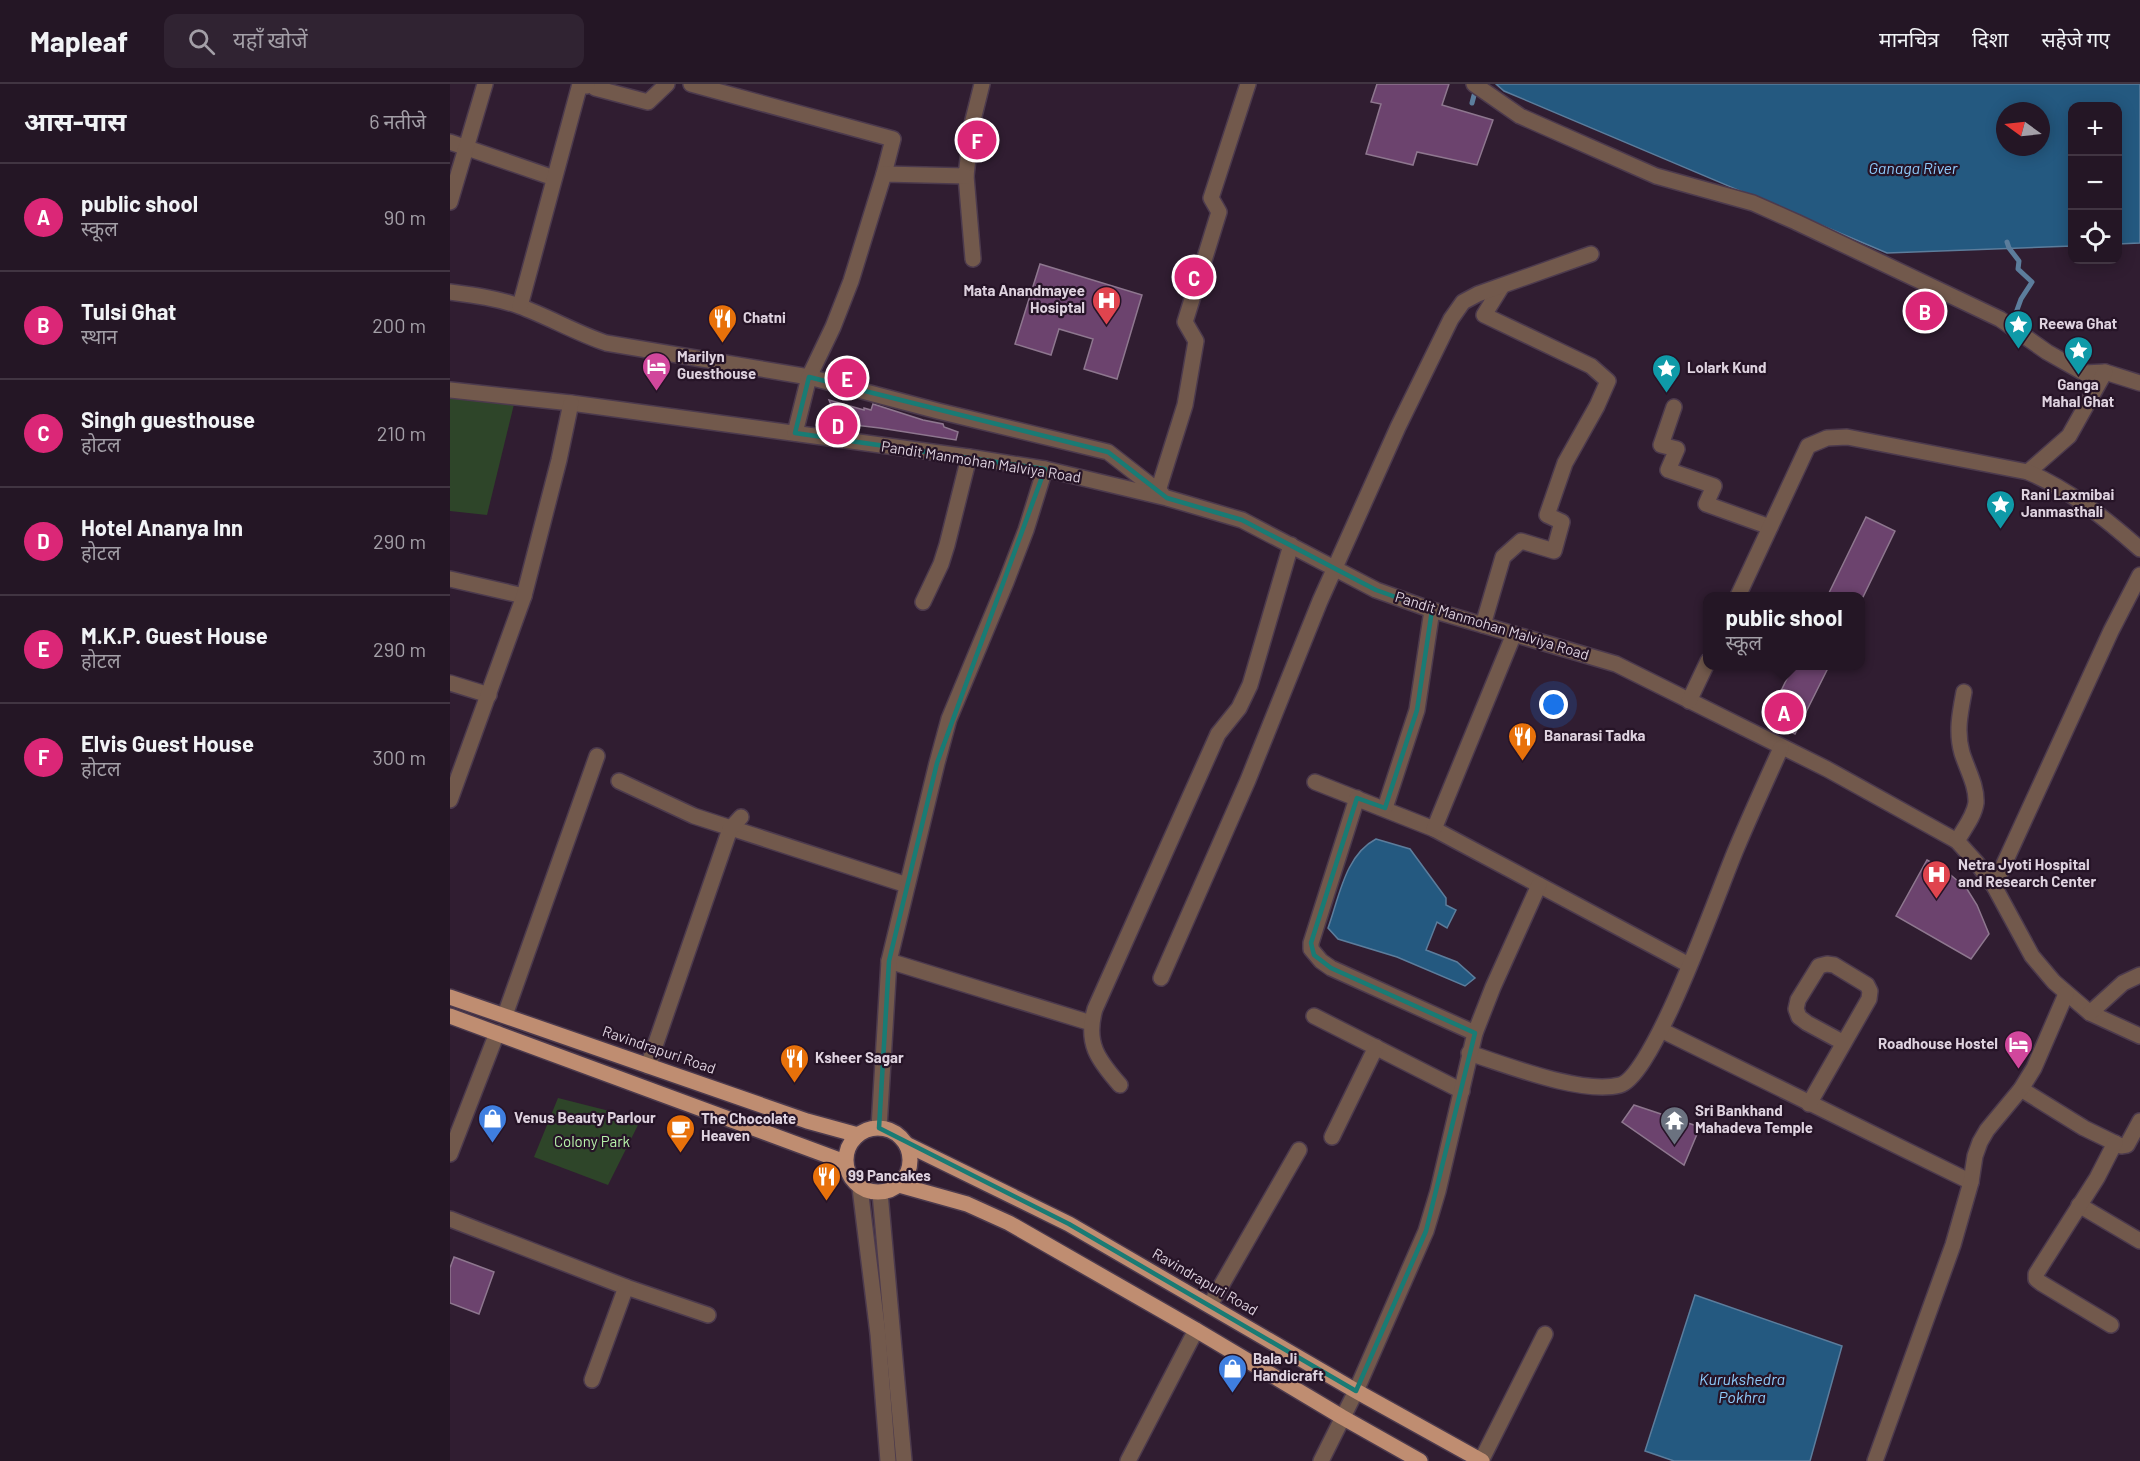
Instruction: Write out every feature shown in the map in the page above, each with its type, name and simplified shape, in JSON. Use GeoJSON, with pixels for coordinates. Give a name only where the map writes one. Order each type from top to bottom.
{"type":"FeatureCollection","features":[{"type":"Feature","properties":{"kind":"main road","name":"Ravindrapuri Road"},"geometry":{"type":"LineString","coordinates":[[450,997],[807,1121],[858,1134]]}},
{"type":"Feature","properties":{"kind":"main road"},"geometry":{"type":"LineString","coordinates":[[450,1016],[845,1162]]}},
{"type":"Feature","properties":{"kind":"main road"},"geometry":{"type":"LineString","coordinates":[[868,1129],[890,1130],[906,1144],[910,1155],[910,1166],[899,1185],[880,1193],[860,1188],[852,1181],[845,1162],[846,1151],[858,1134],[868,1129]]}},
{"type":"Feature","properties":{"kind":"main road","name":"Ravindrapuri Road"},"geometry":{"type":"LineString","coordinates":[[906,1144],[1069,1224],[1481,1461]]}},
{"type":"Feature","properties":{"kind":"main road"},"geometry":{"type":"LineString","coordinates":[[899,1185],[967,1204],[1009,1223],[1420,1461]]}},
{"type":"Feature","properties":{"kind":"street"},"geometry":{"type":"LineString","coordinates":[[450,202],[485,84]]}},
{"type":"Feature","properties":{"kind":"street"},"geometry":{"type":"LineString","coordinates":[[520,306],[580,84],[648,102],[667,84]]}},
{"type":"Feature","properties":{"kind":"street"},"geometry":{"type":"LineString","coordinates":[[691,84],[893,140],[851,281],[834,327],[809,377],[795,434]]}},
{"type":"Feature","properties":{"kind":"street"},"geometry":{"type":"LineString","coordinates":[[973,259],[966,176],[972,124],[982,84]]}},
{"type":"Feature","properties":{"kind":"street"},"geometry":{"type":"LineString","coordinates":[[450,292],[495,298],[520,306],[606,343],[809,377],[1108,452],[1162,494],[1185,405],[1196,341],[1185,322],[1219,212],[1211,198],[1248,84]]}},
{"type":"Feature","properties":{"kind":"street"},"geometry":{"type":"LineString","coordinates":[[1474,84],[1520,116],[1656,176],[1752,202],[2000,319],[2047,352],[2084,373],[2105,372],[2140,383]]}},
{"type":"Feature","properties":{"kind":"street"},"geometry":{"type":"LineString","coordinates":[[450,142],[554,178]]}},
{"type":"Feature","properties":{"kind":"street"},"geometry":{"type":"LineString","coordinates":[[884,174],[966,176]]}},
{"type":"Feature","properties":{"kind":"street"},"geometry":{"type":"LineString","coordinates":[[1161,978],[1252,771],[1335,567],[1398,427],[1451,319],[1462,302],[1591,254]]}},
{"type":"Feature","properties":{"kind":"street"},"geometry":{"type":"LineString","coordinates":[[1483,625],[1503,557],[1521,541],[1554,551],[1562,522],[1547,515],[1565,463],[1597,406],[1608,381],[1591,366],[1484,315],[1502,286]]}},
{"type":"Feature","properties":{"kind":"street"},"geometry":{"type":"LineString","coordinates":[[2028,472],[2069,436],[2105,372]]}},
{"type":"Feature","properties":{"kind":"street","name":"Pandit Manmohan Malviya Road"},"geometry":{"type":"LineString","coordinates":[[450,390],[571,403],[969,457],[1162,494],[1242,520],[1376,590],[1432,610],[1616,664],[1827,769],[1957,841],[1994,886],[2032,956],[2066,994],[2090,1012],[2140,1036]]}},
{"type":"Feature","properties":{"kind":"street"},"geometry":{"type":"LineString","coordinates":[[450,800],[524,597],[571,403]]}},
{"type":"Feature","properties":{"kind":"street"},"geometry":{"type":"LineString","coordinates":[[1674,406],[1661,445],[1677,449],[1668,470],[1714,486],[1706,504],[1770,527]]}},
{"type":"Feature","properties":{"kind":"street"},"geometry":{"type":"LineString","coordinates":[[1740,592],[1808,446],[1827,438],[1847,437],[2028,472],[2049,481],[2103,516],[2140,549]]}},
{"type":"Feature","properties":{"kind":"street"},"geometry":{"type":"LineString","coordinates":[[922,602],[941,564],[969,457]]}},
{"type":"Feature","properties":{"kind":"street"},"geometry":{"type":"LineString","coordinates":[[879,1128],[889,961],[907,885],[949,719],[1006,582],[1045,470]]}},
{"type":"Feature","properties":{"kind":"street"},"geometry":{"type":"LineString","coordinates":[[1120,1085],[1097,1056],[1092,1042],[1091,1023],[1105,983],[1218,734],[1245,697],[1291,545]]}},
{"type":"Feature","properties":{"kind":"street"},"geometry":{"type":"LineString","coordinates":[[1994,886],[2102,650],[2140,575]]}},
{"type":"Feature","properties":{"kind":"street"},"geometry":{"type":"LineString","coordinates":[[450,579],[524,597]]}},
{"type":"Feature","properties":{"kind":"street"},"geometry":{"type":"LineString","coordinates":[[1385,808],[1417,710],[1432,610]]}},
{"type":"Feature","properties":{"kind":"street"},"geometry":{"type":"LineString","coordinates":[[1434,829],[1514,634]]}},
{"type":"Feature","properties":{"kind":"street"},"geometry":{"type":"LineString","coordinates":[[1689,701],[1703,670]]}},
{"type":"Feature","properties":{"kind":"street"},"geometry":{"type":"LineString","coordinates":[[450,683],[489,695]]}},
{"type":"Feature","properties":{"kind":"street"},"geometry":{"type":"LineString","coordinates":[[1957,841],[1974,810],[1976,801],[1959,735],[1964,692]]}},
{"type":"Feature","properties":{"kind":"street"},"geometry":{"type":"LineString","coordinates":[[1469,1053],[1552,1078],[1594,1086],[1622,1085],[1630,1079],[1661,1030],[1781,748]]}},
{"type":"Feature","properties":{"kind":"street"},"geometry":{"type":"LineString","coordinates":[[505,1015],[597,756]]}},
{"type":"Feature","properties":{"kind":"street"},"geometry":{"type":"LineString","coordinates":[[619,781],[694,816],[730,829],[907,885]]}},
{"type":"Feature","properties":{"kind":"street"},"geometry":{"type":"LineString","coordinates":[[1315,782],[1434,829],[1689,965]]}},
{"type":"Feature","properties":{"kind":"street"},"geometry":{"type":"LineString","coordinates":[[1357,798],[1311,949],[1321,961],[1331,968],[1475,1033]]}},
{"type":"Feature","properties":{"kind":"street"},"geometry":{"type":"LineString","coordinates":[[648,1066],[730,829],[741,817]]}},
{"type":"Feature","properties":{"kind":"street"},"geometry":{"type":"LineString","coordinates":[[1321,1461],[1356,1391],[1426,1231],[1438,1191],[1475,1033],[1539,885]]}},
{"type":"Feature","properties":{"kind":"street"},"geometry":{"type":"LineString","coordinates":[[889,961],[1091,1023]]}},
{"type":"Feature","properties":{"kind":"street"},"geometry":{"type":"LineString","coordinates":[[1809,1104],[1844,1043],[1869,999],[1870,992],[1867,985],[1834,965],[1819,966],[1798,1000],[1796,1009],[1799,1017],[1807,1023],[1844,1043]]}},
{"type":"Feature","properties":{"kind":"street"},"geometry":{"type":"LineString","coordinates":[[2090,1012],[2123,983],[2140,975]]}},
{"type":"Feature","properties":{"kind":"street"},"geometry":{"type":"LineString","coordinates":[[1875,1461],[1953,1245],[1980,1142],[1987,1130],[2021,1089],[2034,1068],[2066,994]]}},
{"type":"Feature","properties":{"kind":"street"},"geometry":{"type":"LineString","coordinates":[[1314,1016],[1462,1091]]}},
{"type":"Feature","properties":{"kind":"street"},"geometry":{"type":"LineString","coordinates":[[1661,1030],[1971,1182]]}},
{"type":"Feature","properties":{"kind":"street"},"geometry":{"type":"LineString","coordinates":[[450,1154],[497,1033]]}},
{"type":"Feature","properties":{"kind":"street"},"geometry":{"type":"LineString","coordinates":[[1332,1137],[1376,1047]]}},
{"type":"Feature","properties":{"kind":"street"},"geometry":{"type":"LineString","coordinates":[[2021,1089],[2084,1128],[2115,1143],[2127,1145],[2140,1121]]}},
{"type":"Feature","properties":{"kind":"street"},"geometry":{"type":"LineString","coordinates":[[2111,1325],[2036,1279],[2036,1274],[2097,1178],[2115,1143]]}},
{"type":"Feature","properties":{"kind":"street"},"geometry":{"type":"LineString","coordinates":[[1210,1305],[1299,1150]]}},
{"type":"Feature","properties":{"kind":"street"},"geometry":{"type":"LineString","coordinates":[[860,1188],[878,1334],[888,1461]]}},
{"type":"Feature","properties":{"kind":"street"},"geometry":{"type":"LineString","coordinates":[[880,1193],[904,1461]]}},
{"type":"Feature","properties":{"kind":"street"},"geometry":{"type":"LineString","coordinates":[[2079,1205],[2140,1241]]}},
{"type":"Feature","properties":{"kind":"street"},"geometry":{"type":"LineString","coordinates":[[450,1219],[626,1287],[708,1315]]}},
{"type":"Feature","properties":{"kind":"street"},"geometry":{"type":"LineString","coordinates":[[592,1380],[626,1287]]}},
{"type":"Feature","properties":{"kind":"street"},"geometry":{"type":"LineString","coordinates":[[1128,1461],[1196,1330]]}},
{"type":"Feature","properties":{"kind":"street"},"geometry":{"type":"LineString","coordinates":[[1481,1461],[1545,1334]]}},
{"type":"Feature","properties":{"kind":"highlighted area"},"geometry":{"type":"Polygon","coordinates":[[[809,377],[1108,452],[1167,498],[1242,520],[1376,590],[1432,610],[1417,710],[1385,808],[1357,798],[1311,943],[1314,955],[1331,968],[1475,1033],[1426,1231],[1356,1391],[1069,1224],[879,1128],[889,961],[937,763],[1045,469],[795,433],[809,377]]]}},
{"type":"Feature","properties":{"kind":"green space"},"geometry":{"type":"Polygon","coordinates":[[[450,388],[516,396],[487,515],[450,511],[450,388]]]}},
{"type":"Feature","properties":{"kind":"green space","name":"Colony Park"},"geometry":{"type":"Polygon","coordinates":[[[558,1098],[641,1119],[608,1185],[534,1157],[558,1098]]]}},
{"type":"Feature","properties":{"kind":"water","name":"Ganaga River"},"geometry":{"type":"Polygon","coordinates":[[[1496,84],[2140,84],[2140,243],[2122,244],[2122,102],[2068,102],[2068,246],[1887,253],[1504,91],[1496,84]]]}},
{"type":"Feature","properties":{"kind":"water"},"geometry":{"type":"Polygon","coordinates":[[[1376,839],[1410,849],[1446,898],[1446,905],[1456,910],[1447,928],[1437,922],[1426,950],[1457,962],[1475,978],[1465,986],[1397,957],[1338,939],[1328,928],[1350,866],[1365,846],[1376,839]]]}},
{"type":"Feature","properties":{"kind":"water","name":"Kurukshedra Pokhra"},"geometry":{"type":"Polygon","coordinates":[[[1695,1295],[1842,1346],[1810,1461],[1674,1461],[1645,1451],[1695,1295]]]}},
{"type":"Feature","properties":{"kind":"building"},"geometry":{"type":"Polygon","coordinates":[[[1377,84],[1449,84],[1442,105],[1493,120],[1477,165],[1417,152],[1413,165],[1366,154],[1381,104],[1371,102],[1377,84]]]}},
{"type":"Feature","properties":{"kind":"building"},"geometry":{"type":"Polygon","coordinates":[[[1040,264],[1142,295],[1117,379],[1084,369],[1093,339],[1059,329],[1051,355],[1015,344],[1040,264]]]}},
{"type":"Feature","properties":{"kind":"building"},"geometry":{"type":"Polygon","coordinates":[[[829,400],[864,410],[864,408],[871,410],[873,404],[943,424],[944,427],[958,432],[956,440],[880,428],[846,424],[845,428],[831,425],[834,412],[829,400]]]}},
{"type":"Feature","properties":{"kind":"building"},"geometry":{"type":"Polygon","coordinates":[[[1866,517],[1895,531],[1865,593],[1829,592],[1866,517]]]}},
{"type":"Feature","properties":{"kind":"building"},"geometry":{"type":"Polygon","coordinates":[[[1791,670],[1827,670],[1795,734],[1767,720],[1791,670]]]}},
{"type":"Feature","properties":{"kind":"building"},"geometry":{"type":"Polygon","coordinates":[[[1927,860],[1945,870],[1967,889],[1977,905],[1989,934],[1971,959],[1896,916],[1927,860]]]}},
{"type":"Feature","properties":{"kind":"building","name":"Sri Bankhand Mahadeva Temple"},"geometry":{"type":"Polygon","coordinates":[[[1634,1105],[1700,1127],[1684,1165],[1622,1122],[1634,1105]]]}},
{"type":"Feature","properties":{"kind":"building"},"geometry":{"type":"Polygon","coordinates":[[[454,1257],[494,1272],[479,1314],[450,1303],[450,1268],[454,1257]]]}},
{"type":"Feature","properties":{"kind":"waterway"},"geometry":{"type":"LineString","coordinates":[[1472,103],[1476,88]]}},
{"type":"Feature","properties":{"kind":"waterway"},"geometry":{"type":"LineString","coordinates":[[2007,242],[2019,261],[2018,269],[2032,282],[2021,299],[2013,321]]}},
{"type":"Feature","properties":{"kind":"place","name":"Elvis Guest House"},"geometry":{"type":"Point","coordinates":[977,140]}},
{"type":"Feature","properties":{"kind":"place","name":"Singh guesthouse"},"geometry":{"type":"Point","coordinates":[1194,277]}},
{"type":"Feature","properties":{"kind":"place","name":"Tulsi Ghat"},"geometry":{"type":"Point","coordinates":[1925,311]}},
{"type":"Feature","properties":{"kind":"place","name":"Mata Anandmayee Hosiptal"},"geometry":{"type":"Point","coordinates":[1106,326]}},
{"type":"Feature","properties":{"kind":"place","name":"Chatni"},"geometry":{"type":"Point","coordinates":[722,344]}},
{"type":"Feature","properties":{"kind":"place","name":"Reewa Ghat"},"geometry":{"type":"Point","coordinates":[2018,350]}},
{"type":"Feature","properties":{"kind":"place","name":"Ganga Mahal Ghat"},"geometry":{"type":"Point","coordinates":[2078,376]}},
{"type":"Feature","properties":{"kind":"place","name":"M.K.P. Guest House"},"geometry":{"type":"Point","coordinates":[847,378]}},
{"type":"Feature","properties":{"kind":"place","name":"Marilyn Guesthouse"},"geometry":{"type":"Point","coordinates":[656,392]}},
{"type":"Feature","properties":{"kind":"place","name":"Lolark Kund"},"geometry":{"type":"Point","coordinates":[1666,394]}},
{"type":"Feature","properties":{"kind":"place","name":"Hotel Ananya Inn"},"geometry":{"type":"Point","coordinates":[838,425]}},
{"type":"Feature","properties":{"kind":"place","name":"Rani Laxmibai Janmasthali"},"geometry":{"type":"Point","coordinates":[2000,530]}},
{"type":"Feature","properties":{"kind":"place","name":"public shool"},"geometry":{"type":"Point","coordinates":[1784,712]}},
{"type":"Feature","properties":{"kind":"place","name":"Banarasi Tadka"},"geometry":{"type":"Point","coordinates":[1523,762]}},
{"type":"Feature","properties":{"kind":"place","name":"Netra Jyoti Hospital and Research Center"},"geometry":{"type":"Point","coordinates":[1937,900]}},
{"type":"Feature","properties":{"kind":"place","name":"Roadhouse Hostel"},"geometry":{"type":"Point","coordinates":[2019,1070]}},
{"type":"Feature","properties":{"kind":"place","name":"Ksheer Sagar"},"geometry":{"type":"Point","coordinates":[794,1084]}},
{"type":"Feature","properties":{"kind":"place","name":"Venus Beauty Parlour"},"geometry":{"type":"Point","coordinates":[493,1144]}},
{"type":"Feature","properties":{"kind":"place","name":"Sri Bankhand Mahadeva Temple"},"geometry":{"type":"Point","coordinates":[1674,1146]}},
{"type":"Feature","properties":{"kind":"place","name":"The Chocolate Heaven"},"geometry":{"type":"Point","coordinates":[680,1154]}},
{"type":"Feature","properties":{"kind":"place","name":"99 Pancakes"},"geometry":{"type":"Point","coordinates":[827,1202]}},
{"type":"Feature","properties":{"kind":"place","name":"Bala Ji Handicraft"},"geometry":{"type":"Point","coordinates":[1232,1394]}}]}
